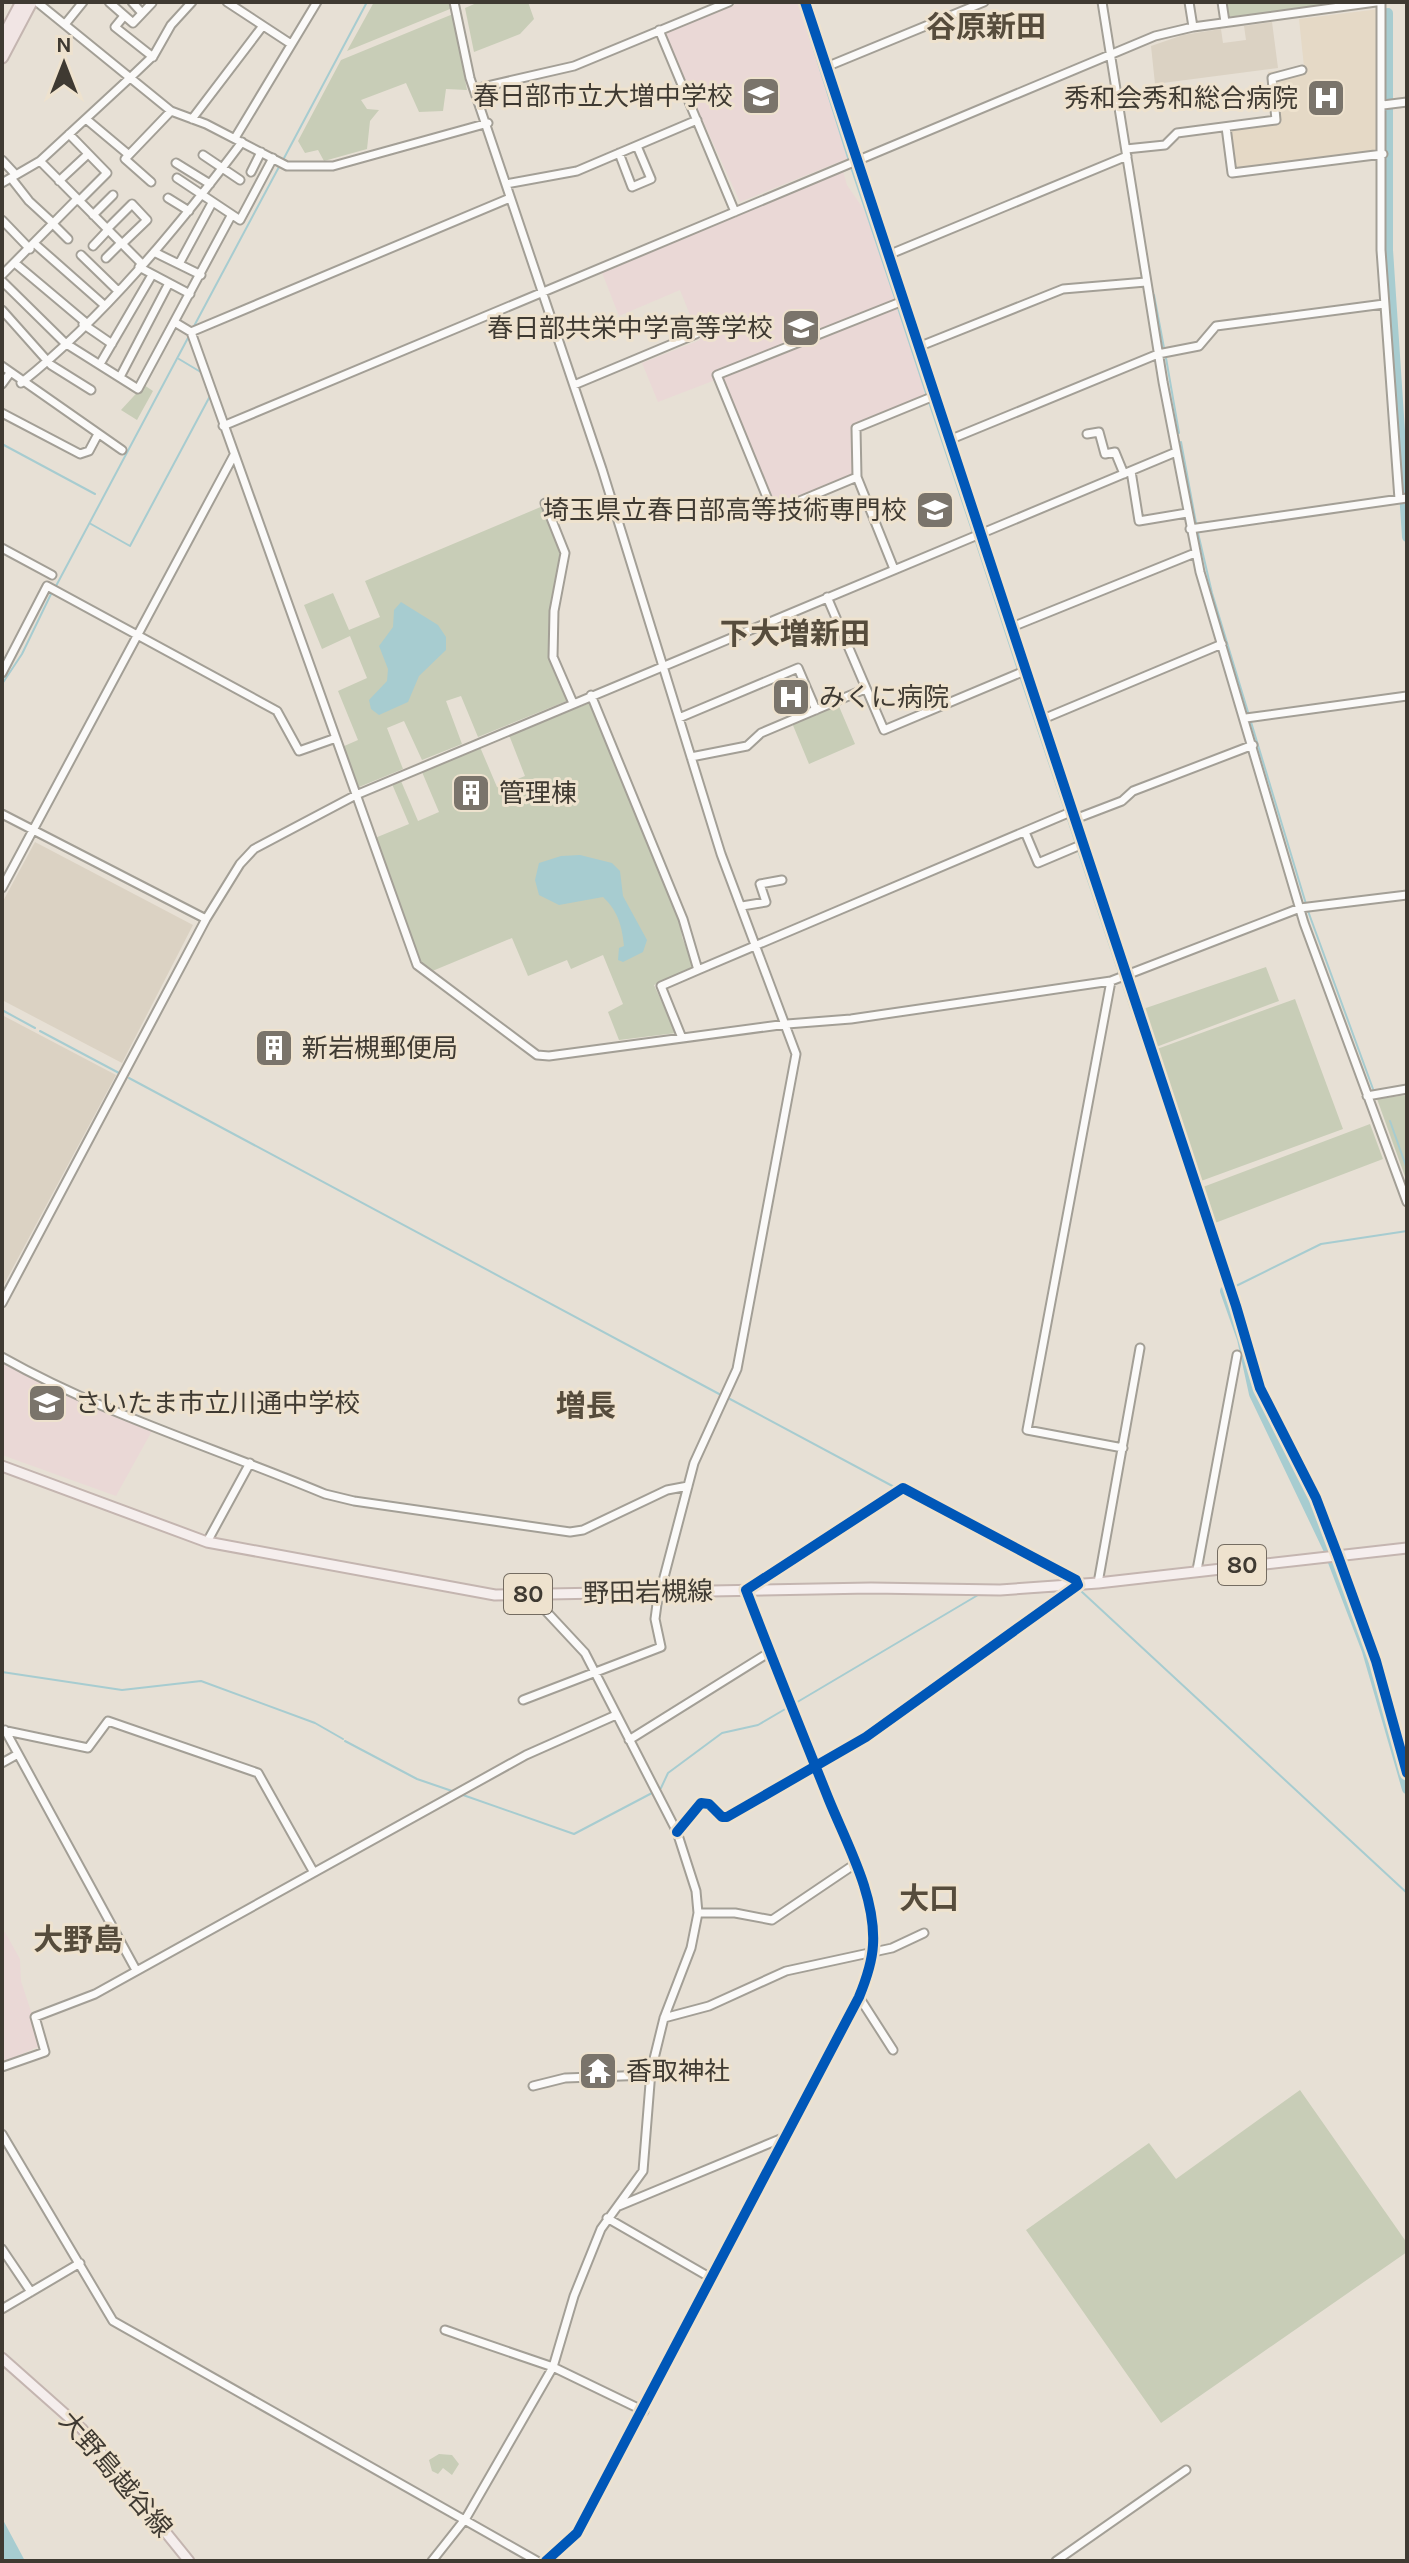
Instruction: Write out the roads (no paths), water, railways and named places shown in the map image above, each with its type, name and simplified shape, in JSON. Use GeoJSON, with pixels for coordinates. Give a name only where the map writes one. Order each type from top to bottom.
{"type":"FeatureCollection","features":[{"type":"Feature","properties":{"kind":"highway"},"geometry":{"type":"LineString","coordinates":[[2,40],[22,2]]}},
{"type":"Feature","properties":{"kind":"highway"},"geometry":{"type":"LineString","coordinates":[[2,57],[31,2]]}},
{"type":"Feature","properties":{"kind":"main road","name":"野田岩槻線"},"geometry":{"type":"LineString","coordinates":[[2,1466],[207,1542],[477,1593],[1000,1590],[1098,1583],[1407,1548]]}},
{"type":"Feature","properties":{"kind":"main road","name":"大野島越谷線"},"geometry":{"type":"LineString","coordinates":[[2,2358],[82,2429],[189,2561]]}},
{"type":"Feature","properties":{"kind":"street"},"geometry":{"type":"LineString","coordinates":[[37,2],[132,76],[171,111],[238,140],[287,166],[322,168],[488,123]]}},
{"type":"Feature","properties":{"kind":"street"},"geometry":{"type":"LineString","coordinates":[[66,23],[83,2]]}},
{"type":"Feature","properties":{"kind":"street"},"geometry":{"type":"LineString","coordinates":[[109,2],[133,23],[152,3]]}},
{"type":"Feature","properties":{"kind":"street"},"geometry":{"type":"LineString","coordinates":[[132,2],[142,13]]}},
{"type":"Feature","properties":{"kind":"street"},"geometry":{"type":"LineString","coordinates":[[2,183],[40,161],[153,57],[171,25],[192,2]]}},
{"type":"Feature","properties":{"kind":"street"},"geometry":{"type":"LineString","coordinates":[[227,2],[291,44]]}},
{"type":"Feature","properties":{"kind":"street"},"geometry":{"type":"LineString","coordinates":[[21,383],[50,360],[141,266],[222,169],[317,2]]}},
{"type":"Feature","properties":{"kind":"street"},"geometry":{"type":"LineString","coordinates":[[454,2],[474,89],[574,385],[721,854],[796,1054],[737,1369],[694,1463],[661,1591],[655,1619],[661,1647],[523,1700]]}},
{"type":"Feature","properties":{"kind":"street"},"geometry":{"type":"LineString","coordinates":[[474,89],[574,66],[729,2]]}},
{"type":"Feature","properties":{"kind":"street"},"geometry":{"type":"LineString","coordinates":[[805,2],[982,533],[1012,627],[1022,672],[1043,719],[1074,815],[1120,979],[1260,1388],[1316,1498],[1376,1661],[1407,1773]]}},
{"type":"Feature","properties":{"kind":"street"},"geometry":{"type":"LineString","coordinates":[[826,67],[984,2]]}},
{"type":"Feature","properties":{"kind":"street"},"geometry":{"type":"LineString","coordinates":[[1102,2],[1158,354],[1195,553],[1222,644],[1250,717],[1253,745],[1304,908],[1367,1096],[1407,1202]]}},
{"type":"Feature","properties":{"kind":"street"},"geometry":{"type":"LineString","coordinates":[[1189,2],[1193,27]]}},
{"type":"Feature","properties":{"kind":"street"},"geometry":{"type":"LineString","coordinates":[[1222,2],[1225,22]]}},
{"type":"Feature","properties":{"kind":"street"},"geometry":{"type":"LineString","coordinates":[[223,426],[1155,36],[1225,22],[1378,2],[1383,105],[1381,250],[1403,498],[1190,529]]}},
{"type":"Feature","properties":{"kind":"street"},"geometry":{"type":"LineString","coordinates":[[124,16],[115,27],[153,57]]}},
{"type":"Feature","properties":{"kind":"street"},"geometry":{"type":"LineString","coordinates":[[192,119],[262,27]]}},
{"type":"Feature","properties":{"kind":"street"},"geometry":{"type":"LineString","coordinates":[[659,30],[735,212]]}},
{"type":"Feature","properties":{"kind":"street"},"geometry":{"type":"LineString","coordinates":[[888,255],[1126,153],[1165,145],[1177,133],[1276,120],[1272,78],[1302,70]]}},
{"type":"Feature","properties":{"kind":"street"},"geometry":{"type":"LineString","coordinates":[[1383,105],[1407,102]]}},
{"type":"Feature","properties":{"kind":"street"},"geometry":{"type":"LineString","coordinates":[[151,182],[125,159],[171,111]]}},
{"type":"Feature","properties":{"kind":"street"},"geometry":{"type":"LineString","coordinates":[[86,119],[129,155]]}},
{"type":"Feature","properties":{"kind":"street"},"geometry":{"type":"LineString","coordinates":[[506,184],[577,171],[697,120]]}},
{"type":"Feature","properties":{"kind":"street"},"geometry":{"type":"LineString","coordinates":[[1226,127],[1232,173],[1383,154]]}},
{"type":"Feature","properties":{"kind":"street"},"geometry":{"type":"LineString","coordinates":[[69,134],[107,173],[2,278],[65,343],[138,389],[231,216]]}},
{"type":"Feature","properties":{"kind":"street"},"geometry":{"type":"LineString","coordinates":[[619,153],[632,187],[651,179],[637,146]]}},
{"type":"Feature","properties":{"kind":"street"},"geometry":{"type":"LineString","coordinates":[[251,172],[261,152]]}},
{"type":"Feature","properties":{"kind":"street"},"geometry":{"type":"LineString","coordinates":[[59,181],[88,154]]}},
{"type":"Feature","properties":{"kind":"street"},"geometry":{"type":"LineString","coordinates":[[203,155],[240,180]]}},
{"type":"Feature","properties":{"kind":"street"},"geometry":{"type":"LineString","coordinates":[[177,178],[240,220],[273,158]]}},
{"type":"Feature","properties":{"kind":"street"},"geometry":{"type":"LineString","coordinates":[[2,160],[29,201],[68,239]]}},
{"type":"Feature","properties":{"kind":"street"},"geometry":{"type":"LineString","coordinates":[[40,161],[141,266],[190,294]]}},
{"type":"Feature","properties":{"kind":"street"},"geometry":{"type":"LineString","coordinates":[[176,163],[210,184]]}},
{"type":"Feature","properties":{"kind":"street"},"geometry":{"type":"LineString","coordinates":[[93,215],[113,195]]}},
{"type":"Feature","properties":{"kind":"street"},"geometry":{"type":"LineString","coordinates":[[168,198],[189,211]]}},
{"type":"Feature","properties":{"kind":"street"},"geometry":{"type":"LineString","coordinates":[[191,332],[510,198]]}},
{"type":"Feature","properties":{"kind":"street"},"geometry":{"type":"LineString","coordinates":[[179,264],[212,203]]}},
{"type":"Feature","properties":{"kind":"street"},"geometry":{"type":"LineString","coordinates":[[93,246],[132,204],[147,220],[106,258]]}},
{"type":"Feature","properties":{"kind":"street"},"geometry":{"type":"LineString","coordinates":[[2,220],[103,304]]}},
{"type":"Feature","properties":{"kind":"street"},"geometry":{"type":"LineString","coordinates":[[154,252],[201,275]]}},
{"type":"Feature","properties":{"kind":"street"},"geometry":{"type":"LineString","coordinates":[[81,255],[117,290]]}},
{"type":"Feature","properties":{"kind":"street"},"geometry":{"type":"LineString","coordinates":[[16,264],[112,344]]}},
{"type":"Feature","properties":{"kind":"street"},"geometry":{"type":"LineString","coordinates":[[100,364],[152,275]]}},
{"type":"Feature","properties":{"kind":"street"},"geometry":{"type":"LineString","coordinates":[[918,347],[1063,289],[1146,282]]}},
{"type":"Feature","properties":{"kind":"street"},"geometry":{"type":"LineString","coordinates":[[120,377],[169,283]]}},
{"type":"Feature","properties":{"kind":"street"},"geometry":{"type":"LineString","coordinates":[[857,477],[773,512],[717,375],[903,301]]}},
{"type":"Feature","properties":{"kind":"street"},"geometry":{"type":"LineString","coordinates":[[949,440],[1158,354],[1199,346],[1216,326],[1384,304]]}},
{"type":"Feature","properties":{"kind":"street"},"geometry":{"type":"LineString","coordinates":[[2,310],[50,360],[51,365],[91,390]]}},
{"type":"Feature","properties":{"kind":"street"},"geometry":{"type":"LineString","coordinates":[[176,323],[191,332],[417,965],[510,1038],[537,1055],[851,1019],[1120,979],[1304,908],[1407,895]]}},
{"type":"Feature","properties":{"kind":"street"},"geometry":{"type":"LineString","coordinates":[[574,385],[696,334]]}},
{"type":"Feature","properties":{"kind":"street"},"geometry":{"type":"LineString","coordinates":[[2,366],[21,383],[122,450]]}},
{"type":"Feature","properties":{"kind":"street"},"geometry":{"type":"LineString","coordinates":[[2,384],[10,373]]}},
{"type":"Feature","properties":{"kind":"street"},"geometry":{"type":"LineString","coordinates":[[894,569],[857,477],[856,428],[934,396]]}},
{"type":"Feature","properties":{"kind":"street"},"geometry":{"type":"LineString","coordinates":[[2,413],[80,454],[89,451],[98,434]]}},
{"type":"Feature","properties":{"kind":"street"},"geometry":{"type":"LineString","coordinates":[[1087,434],[1099,432],[1105,454],[1115,452],[1128,472],[1139,521],[1187,513]]}},
{"type":"Feature","properties":{"kind":"street"},"geometry":{"type":"LineString","coordinates":[[2,1303],[206,919],[240,864],[254,849],[356,795],[1176,452]]}},
{"type":"Feature","properties":{"kind":"street"},"geometry":{"type":"LineString","coordinates":[[2,888],[234,455]]}},
{"type":"Feature","properties":{"kind":"street"},"geometry":{"type":"LineString","coordinates":[[545,503],[565,553],[554,611],[553,657],[573,703]]}},
{"type":"Feature","properties":{"kind":"street"},"geometry":{"type":"LineString","coordinates":[[2,548],[52,575]]}},
{"type":"Feature","properties":{"kind":"street"},"geometry":{"type":"LineString","coordinates":[[1012,627],[1195,553]]}},
{"type":"Feature","properties":{"kind":"street"},"geometry":{"type":"LineString","coordinates":[[2,673],[47,586],[277,711],[299,751],[336,738]]}},
{"type":"Feature","properties":{"kind":"street"},"geometry":{"type":"LineString","coordinates":[[827,597],[884,730],[1022,672]]}},
{"type":"Feature","properties":{"kind":"street"},"geometry":{"type":"LineString","coordinates":[[1043,719],[1222,644]]}},
{"type":"Feature","properties":{"kind":"street"},"geometry":{"type":"LineString","coordinates":[[679,718],[798,668],[816,710]]}},
{"type":"Feature","properties":{"kind":"street"},"geometry":{"type":"LineString","coordinates":[[691,757],[747,746],[761,733],[865,689]]}},
{"type":"Feature","properties":{"kind":"street"},"geometry":{"type":"LineString","coordinates":[[591,695],[683,919],[698,970]]}},
{"type":"Feature","properties":{"kind":"street"},"geometry":{"type":"LineString","coordinates":[[1250,717],[1407,696]]}},
{"type":"Feature","properties":{"kind":"street"},"geometry":{"type":"LineString","coordinates":[[682,1038],[661,986],[922,872],[1025,832],[1122,801],[1133,791],[1253,745]]}},
{"type":"Feature","properties":{"kind":"street"},"geometry":{"type":"LineString","coordinates":[[2,814],[206,919]]}},
{"type":"Feature","properties":{"kind":"street"},"geometry":{"type":"LineString","coordinates":[[1025,832],[1038,863],[1083,844]]}},
{"type":"Feature","properties":{"kind":"street"},"geometry":{"type":"LineString","coordinates":[[742,906],[766,902],[760,884],[782,880]]}},
{"type":"Feature","properties":{"kind":"street"},"geometry":{"type":"LineString","coordinates":[[1120,979],[1027,1430],[1123,1448]]}},
{"type":"Feature","properties":{"kind":"street"},"geometry":{"type":"LineString","coordinates":[[1367,1096],[1407,1089]]}},
{"type":"Feature","properties":{"kind":"street"},"geometry":{"type":"LineString","coordinates":[[1098,1583],[1140,1348]]}},
{"type":"Feature","properties":{"kind":"street"},"geometry":{"type":"LineString","coordinates":[[1197,1570],[1237,1355]]}},
{"type":"Feature","properties":{"kind":"street"},"geometry":{"type":"LineString","coordinates":[[2,1357],[67,1389],[325,1494],[354,1501],[570,1532],[583,1530],[667,1490],[688,1486]]}},
{"type":"Feature","properties":{"kind":"street"},"geometry":{"type":"LineString","coordinates":[[207,1542],[250,1463]]}},
{"type":"Feature","properties":{"kind":"street"},"geometry":{"type":"LineString","coordinates":[[546,2561],[577,2533],[644,2411],[859,1997],[872,1952],[869,1908],[855,1864],[816,1767],[770,1652],[746,1590],[901,1490],[1017,1547],[1075,1585],[866,1737],[816,1767],[727,1817],[722,1817],[709,1804],[701,1803],[677,1832]]}},
{"type":"Feature","properties":{"kind":"street"},"geometry":{"type":"LineString","coordinates":[[432,2561],[466,2518],[553,2367],[574,2296],[607,2218],[643,2171],[650,2075],[664,2018],[691,1948],[698,1913],[696,1891],[677,1832],[585,1653],[530,1594]]}},
{"type":"Feature","properties":{"kind":"street"},"geometry":{"type":"LineString","coordinates":[[629,1740],[770,1652]]}},
{"type":"Feature","properties":{"kind":"street"},"geometry":{"type":"LineString","coordinates":[[2,2067],[45,2052],[35,2017],[84,2000],[526,1755],[616,1715]]}},
{"type":"Feature","properties":{"kind":"street"},"geometry":{"type":"LineString","coordinates":[[3,1730],[88,1748],[108,1721],[248,1768],[266,1785],[313,1871]]}},
{"type":"Feature","properties":{"kind":"street"},"geometry":{"type":"LineString","coordinates":[[3,1730],[136,1970]]}},
{"type":"Feature","properties":{"kind":"street"},"geometry":{"type":"LineString","coordinates":[[2,1763],[18,1754]]}},
{"type":"Feature","properties":{"kind":"street"},"geometry":{"type":"LineString","coordinates":[[698,1913],[735,1913],[772,1920],[855,1864]]}},
{"type":"Feature","properties":{"kind":"street"},"geometry":{"type":"LineString","coordinates":[[664,2018],[709,2006],[786,1971],[872,1952],[924,1933]]}},
{"type":"Feature","properties":{"kind":"street"},"geometry":{"type":"LineString","coordinates":[[859,1997],[893,2050]]}},
{"type":"Feature","properties":{"kind":"street"},"geometry":{"type":"LineString","coordinates":[[533,2086],[565,2078],[650,2075]]}},
{"type":"Feature","properties":{"kind":"street"},"geometry":{"type":"LineString","coordinates":[[2,2134],[6,2149],[80,2263],[113,2321],[466,2518],[537,2561]]}},
{"type":"Feature","properties":{"kind":"street"},"geometry":{"type":"LineString","coordinates":[[617,2207],[786,2136]]}},
{"type":"Feature","properties":{"kind":"street"},"geometry":{"type":"LineString","coordinates":[[607,2218],[711,2278]]}},
{"type":"Feature","properties":{"kind":"street"},"geometry":{"type":"LineString","coordinates":[[2,2249],[31,2292]]}},
{"type":"Feature","properties":{"kind":"street"},"geometry":{"type":"LineString","coordinates":[[2,2309],[80,2263]]}},
{"type":"Feature","properties":{"kind":"street"},"geometry":{"type":"LineString","coordinates":[[445,2330],[553,2367],[644,2411]]}},
{"type":"Feature","properties":{"kind":"street"},"geometry":{"type":"LineString","coordinates":[[1056,2561],[1186,2470]]}},
{"type":"Feature","properties":{"kind":"water"},"geometry":{"type":"Polygon","coordinates":[[[401,602],[438,625],[446,637],[446,650],[419,676],[408,702],[379,715],[371,709],[369,700],[387,681],[388,669],[379,646],[393,627],[394,610],[401,602]]]}},
{"type":"Feature","properties":{"kind":"water"},"geometry":{"type":"Polygon","coordinates":[[[580,855],[612,863],[620,871],[623,896],[647,940],[643,952],[623,962],[618,960],[619,948],[624,946],[622,932],[616,913],[603,897],[559,905],[539,895],[535,880],[539,863],[561,856],[580,855]]]}},
{"type":"Feature","properties":{"kind":"water"},"geometry":{"type":"Polygon","coordinates":[[[2,2518],[25,2561],[2,2561],[2,2518]]]}},
{"type":"Feature","properties":{"kind":"waterway"},"geometry":{"type":"LineString","coordinates":[[283,160],[367,2]]}},
{"type":"Feature","properties":{"kind":"waterway"},"geometry":{"type":"LineString","coordinates":[[799,2],[849,161]]}},
{"type":"Feature","properties":{"kind":"waterway"},"geometry":{"type":"LineString","coordinates":[[1388,13],[1388,250],[1407,537]]}},
{"type":"Feature","properties":{"kind":"waterway"},"geometry":{"type":"LineString","coordinates":[[193,328],[280,165]]}},
{"type":"Feature","properties":{"kind":"waterway"},"geometry":{"type":"LineString","coordinates":[[851,167],[896,301]]}},
{"type":"Feature","properties":{"kind":"waterway"},"geometry":{"type":"LineString","coordinates":[[489,211],[506,203]]}},
{"type":"Feature","properties":{"kind":"waterway"},"geometry":{"type":"LineString","coordinates":[[1154,295],[1164,348]]}},
{"type":"Feature","properties":{"kind":"waterway"},"geometry":{"type":"LineString","coordinates":[[898,308],[927,396]]}},
{"type":"Feature","properties":{"kind":"waterway"},"geometry":{"type":"LineString","coordinates":[[56,586],[189,336]]}},
{"type":"Feature","properties":{"kind":"waterway"},"geometry":{"type":"LineString","coordinates":[[1166,358],[1179,433]]}},
{"type":"Feature","properties":{"kind":"waterway"},"geometry":{"type":"LineString","coordinates":[[179,359],[204,374]]}},
{"type":"Feature","properties":{"kind":"waterway"},"geometry":{"type":"LineString","coordinates":[[91,524],[130,546],[210,396]]}},
{"type":"Feature","properties":{"kind":"waterway"},"geometry":{"type":"LineString","coordinates":[[929,402],[973,533]]}},
{"type":"Feature","properties":{"kind":"waterway"},"geometry":{"type":"LineString","coordinates":[[1181,442],[1196,523]]}},
{"type":"Feature","properties":{"kind":"waterway"},"geometry":{"type":"LineString","coordinates":[[2,444],[95,494]]}},
{"type":"Feature","properties":{"kind":"waterway"},"geometry":{"type":"LineString","coordinates":[[1198,533],[1212,593],[1306,904]]}},
{"type":"Feature","properties":{"kind":"waterway"},"geometry":{"type":"LineString","coordinates":[[975,539],[1018,670]]}},
{"type":"Feature","properties":{"kind":"waterway"},"geometry":{"type":"LineString","coordinates":[[2,684],[22,654],[51,594]]}},
{"type":"Feature","properties":{"kind":"waterway"},"geometry":{"type":"LineString","coordinates":[[1020,676],[1065,810]]}},
{"type":"Feature","properties":{"kind":"waterway"},"geometry":{"type":"LineString","coordinates":[[1067,816],[1076,844]]}},
{"type":"Feature","properties":{"kind":"waterway"},"geometry":{"type":"LineString","coordinates":[[1078,850],[1119,973]]}},
{"type":"Feature","properties":{"kind":"waterway"},"geometry":{"type":"LineString","coordinates":[[1308,911],[1373,1089]]}},
{"type":"Feature","properties":{"kind":"waterway"},"geometry":{"type":"LineString","coordinates":[[1121,979],[1226,1291]]}},
{"type":"Feature","properties":{"kind":"waterway"},"geometry":{"type":"LineString","coordinates":[[2,1010],[35,1028]]}},
{"type":"Feature","properties":{"kind":"waterway"},"geometry":{"type":"LineString","coordinates":[[40,1031],[119,1073]]}},
{"type":"Feature","properties":{"kind":"waterway"},"geometry":{"type":"LineString","coordinates":[[129,1078],[721,1395]]}},
{"type":"Feature","properties":{"kind":"waterway"},"geometry":{"type":"LineString","coordinates":[[1390,1121],[1407,1169]]}},
{"type":"Feature","properties":{"kind":"waterway"},"geometry":{"type":"LineString","coordinates":[[1234,1287],[1321,1244],[1407,1231]]}},
{"type":"Feature","properties":{"kind":"waterway"},"geometry":{"type":"LineString","coordinates":[[1225,1291],[1242,1339],[1254,1394],[1330,1553]]}},
{"type":"Feature","properties":{"kind":"waterway"},"geometry":{"type":"LineString","coordinates":[[730,1399],[898,1489]]}},
{"type":"Feature","properties":{"kind":"waterway"},"geometry":{"type":"LineString","coordinates":[[1027,1558],[1069,1581]]}},
{"type":"Feature","properties":{"kind":"waterway"},"geometry":{"type":"LineString","coordinates":[[1333,1562],[1367,1651],[1407,1789]]}},
{"type":"Feature","properties":{"kind":"waterway"},"geometry":{"type":"LineString","coordinates":[[1021,1593],[1062,1591]]}},
{"type":"Feature","properties":{"kind":"waterway"},"geometry":{"type":"LineString","coordinates":[[1081,1591],[1407,1893]]}},
{"type":"Feature","properties":{"kind":"waterway"},"geometry":{"type":"LineString","coordinates":[[794,1704],[978,1595],[990,1594]]}},
{"type":"Feature","properties":{"kind":"waterway"},"geometry":{"type":"LineString","coordinates":[[2,1672],[122,1690],[201,1681],[315,1723],[343,1739]]}},
{"type":"Feature","properties":{"kind":"waterway"},"geometry":{"type":"LineString","coordinates":[[661,1788],[668,1773],[722,1733],[758,1725],[787,1708]]}},
{"type":"Feature","properties":{"kind":"waterway"},"geometry":{"type":"LineString","coordinates":[[345,1741],[417,1779],[452,1791]]}},
{"type":"Feature","properties":{"kind":"waterway"},"geometry":{"type":"LineString","coordinates":[[463,1795],[574,1834],[652,1793]]}},
{"type":"Feature","properties":{"kind":"place","name":"春日部市立大増中学校"},"geometry":{"type":"Point","coordinates":[761,96]}},
{"type":"Feature","properties":{"kind":"place","name":"秀和会秀和総合病院"},"geometry":{"type":"Point","coordinates":[1326,98]}},
{"type":"Feature","properties":{"kind":"place","name":"春日部共栄中学高等学校"},"geometry":{"type":"Point","coordinates":[801,328]}},
{"type":"Feature","properties":{"kind":"place","name":"埼玉県立春日部高等技術専門校"},"geometry":{"type":"Point","coordinates":[935,510]}},
{"type":"Feature","properties":{"kind":"place","name":"みくに病院"},"geometry":{"type":"Point","coordinates":[791,697]}},
{"type":"Feature","properties":{"kind":"place","name":"管理棟"},"geometry":{"type":"Point","coordinates":[471,793]}},
{"type":"Feature","properties":{"kind":"place","name":"新岩槻郵便局"},"geometry":{"type":"Point","coordinates":[274,1048]}},
{"type":"Feature","properties":{"kind":"place","name":"さいたま市立川通中学校"},"geometry":{"type":"Point","coordinates":[47,1403]}},
{"type":"Feature","properties":{"kind":"place","name":"香取神社"},"geometry":{"type":"Point","coordinates":[598,2071]}},
{"type":"Feature","properties":{"kind":"district","name":"谷原新田"},"geometry":{"type":"Point","coordinates":[986,27]}},
{"type":"Feature","properties":{"kind":"district","name":"下大増新田"},"geometry":{"type":"Point","coordinates":[795,634]}},
{"type":"Feature","properties":{"kind":"district","name":"増長"},"geometry":{"type":"Point","coordinates":[586,1406]}},
{"type":"Feature","properties":{"kind":"district","name":"大口"},"geometry":{"type":"Point","coordinates":[929,1899]}},
{"type":"Feature","properties":{"kind":"district","name":"大野島"},"geometry":{"type":"Point","coordinates":[78,1940]}}]}
